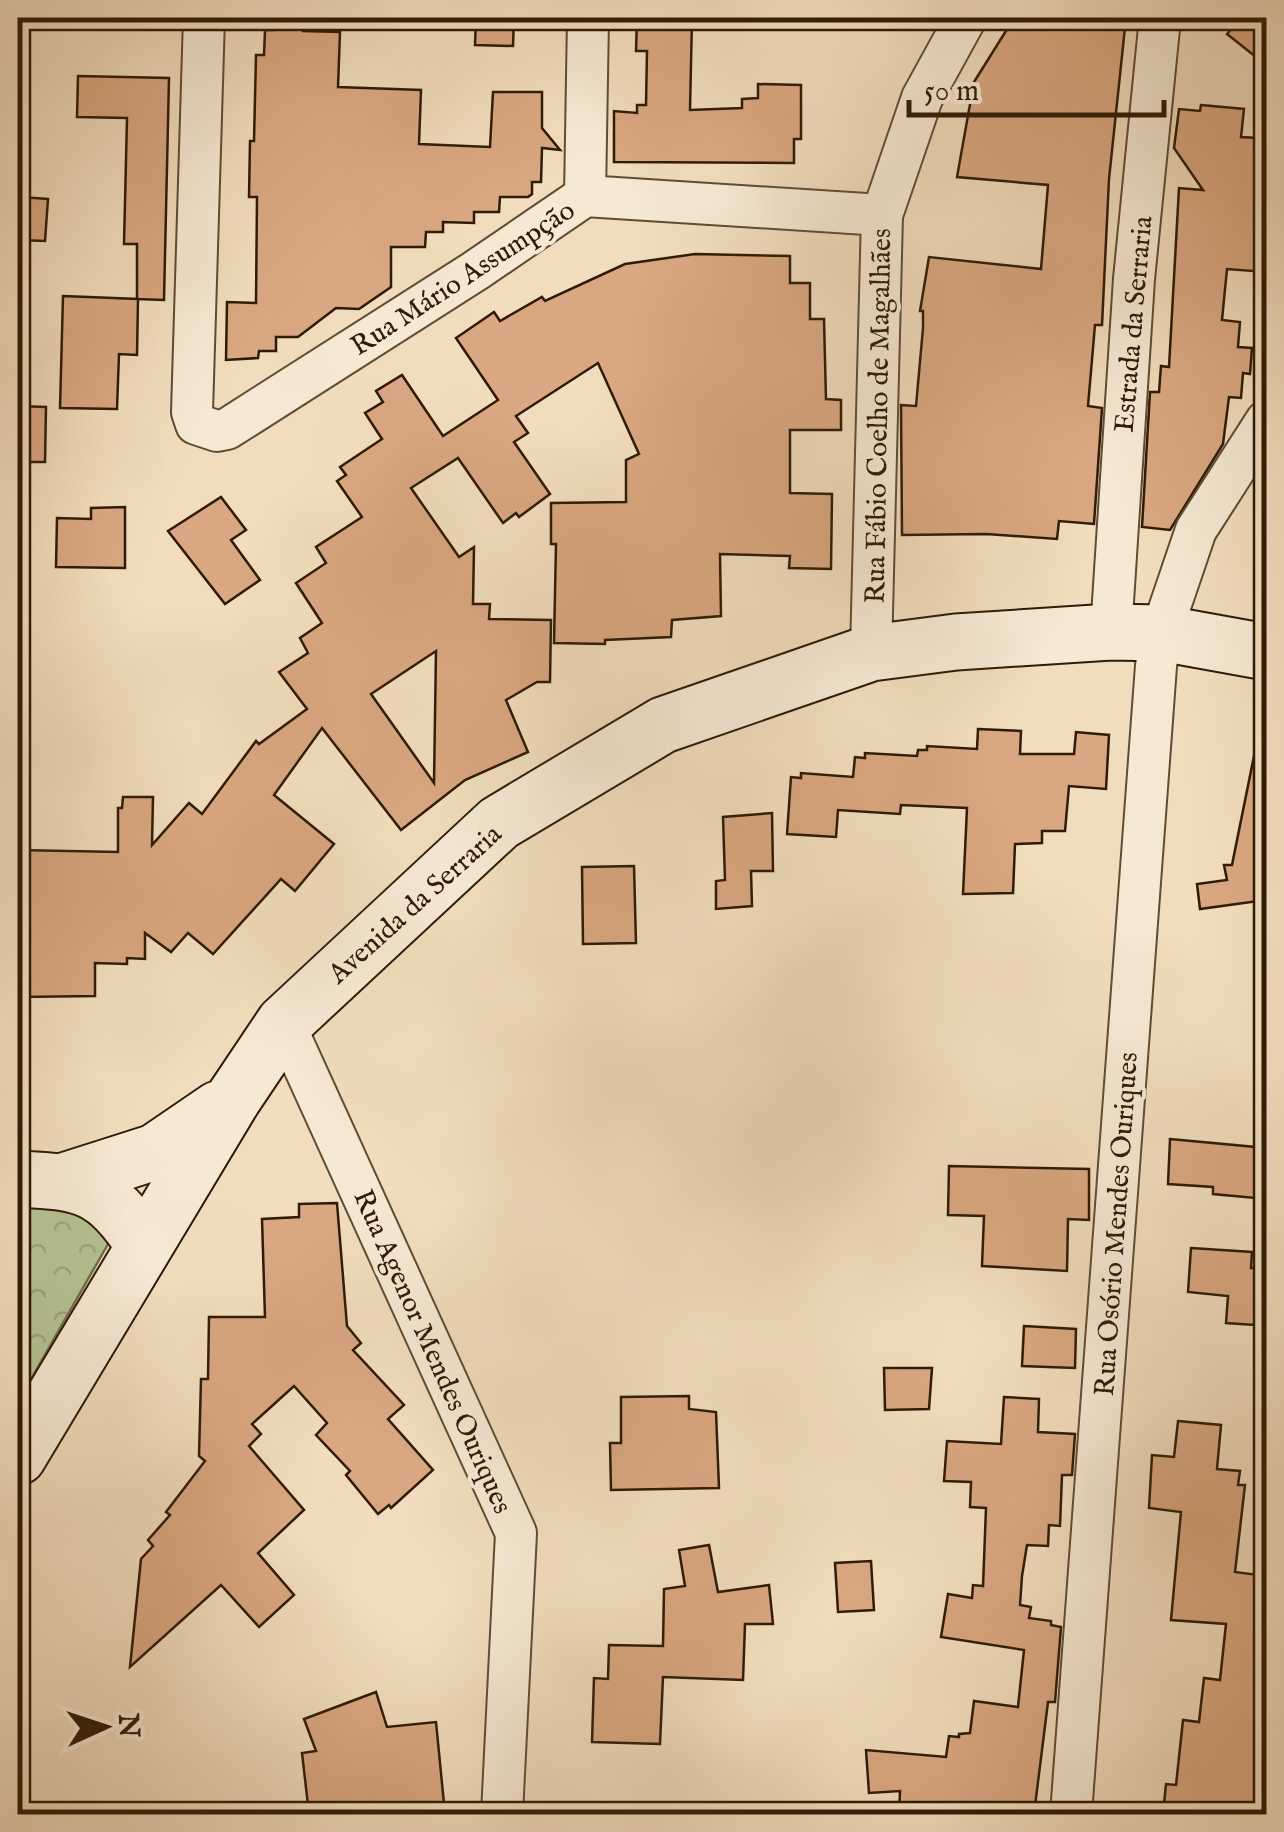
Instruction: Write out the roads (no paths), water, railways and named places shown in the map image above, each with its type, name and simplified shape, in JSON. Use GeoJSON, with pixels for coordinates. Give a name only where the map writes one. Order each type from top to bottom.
{"type":"FeatureCollection","features":[{"type":"Feature","properties":{"kind":"main road","name":"Avenida da Serraria"},"geometry":{"type":"LineString","coordinates":[[18,1457],[144,1245],[284,1023],[498,824],[663,724],[871,653],[956,642],[1136,632],[1266,652]]}},
{"type":"Feature","properties":{"kind":"main road"},"geometry":{"type":"LineString","coordinates":[[41,1180],[155,1152],[234,1100]]}},
{"type":"Feature","properties":{"kind":"main road"},"geometry":{"type":"LineString","coordinates":[[41,1180],[98,1192],[124,1214],[144,1245]]}},
{"type":"Feature","properties":{"kind":"street","name":"Rua Mário Assumpção"},"geometry":{"type":"LineString","coordinates":[[204,18],[192,412],[196,424],[206,430],[227,429],[585,196],[882,216]]}},
{"type":"Feature","properties":{"kind":"street"},"geometry":{"type":"LineString","coordinates":[[585,196],[588,18]]}},
{"type":"Feature","properties":{"kind":"street","name":"Rua Fábio Coelho de Magalhães"},"geometry":{"type":"LineString","coordinates":[[871,653],[882,216],[922,98],[966,18]]}},
{"type":"Feature","properties":{"kind":"street","name":"Estrada da Serraria"},"geometry":{"type":"LineString","coordinates":[[1136,632],[1133,298],[1160,18]]}},
{"type":"Feature","properties":{"kind":"street"},"geometry":{"type":"LineString","coordinates":[[1136,632],[1266,421]]}},
{"type":"Feature","properties":{"kind":"street","name":"Rua Osório Mendes Ouriques"},"geometry":{"type":"LineString","coordinates":[[1071,1814],[1136,632]]}},
{"type":"Feature","properties":{"kind":"street","name":"Rua Agenor Mendes Ouriques"},"geometry":{"type":"LineString","coordinates":[[284,1023],[516,1533],[502,1814]]}}]}
